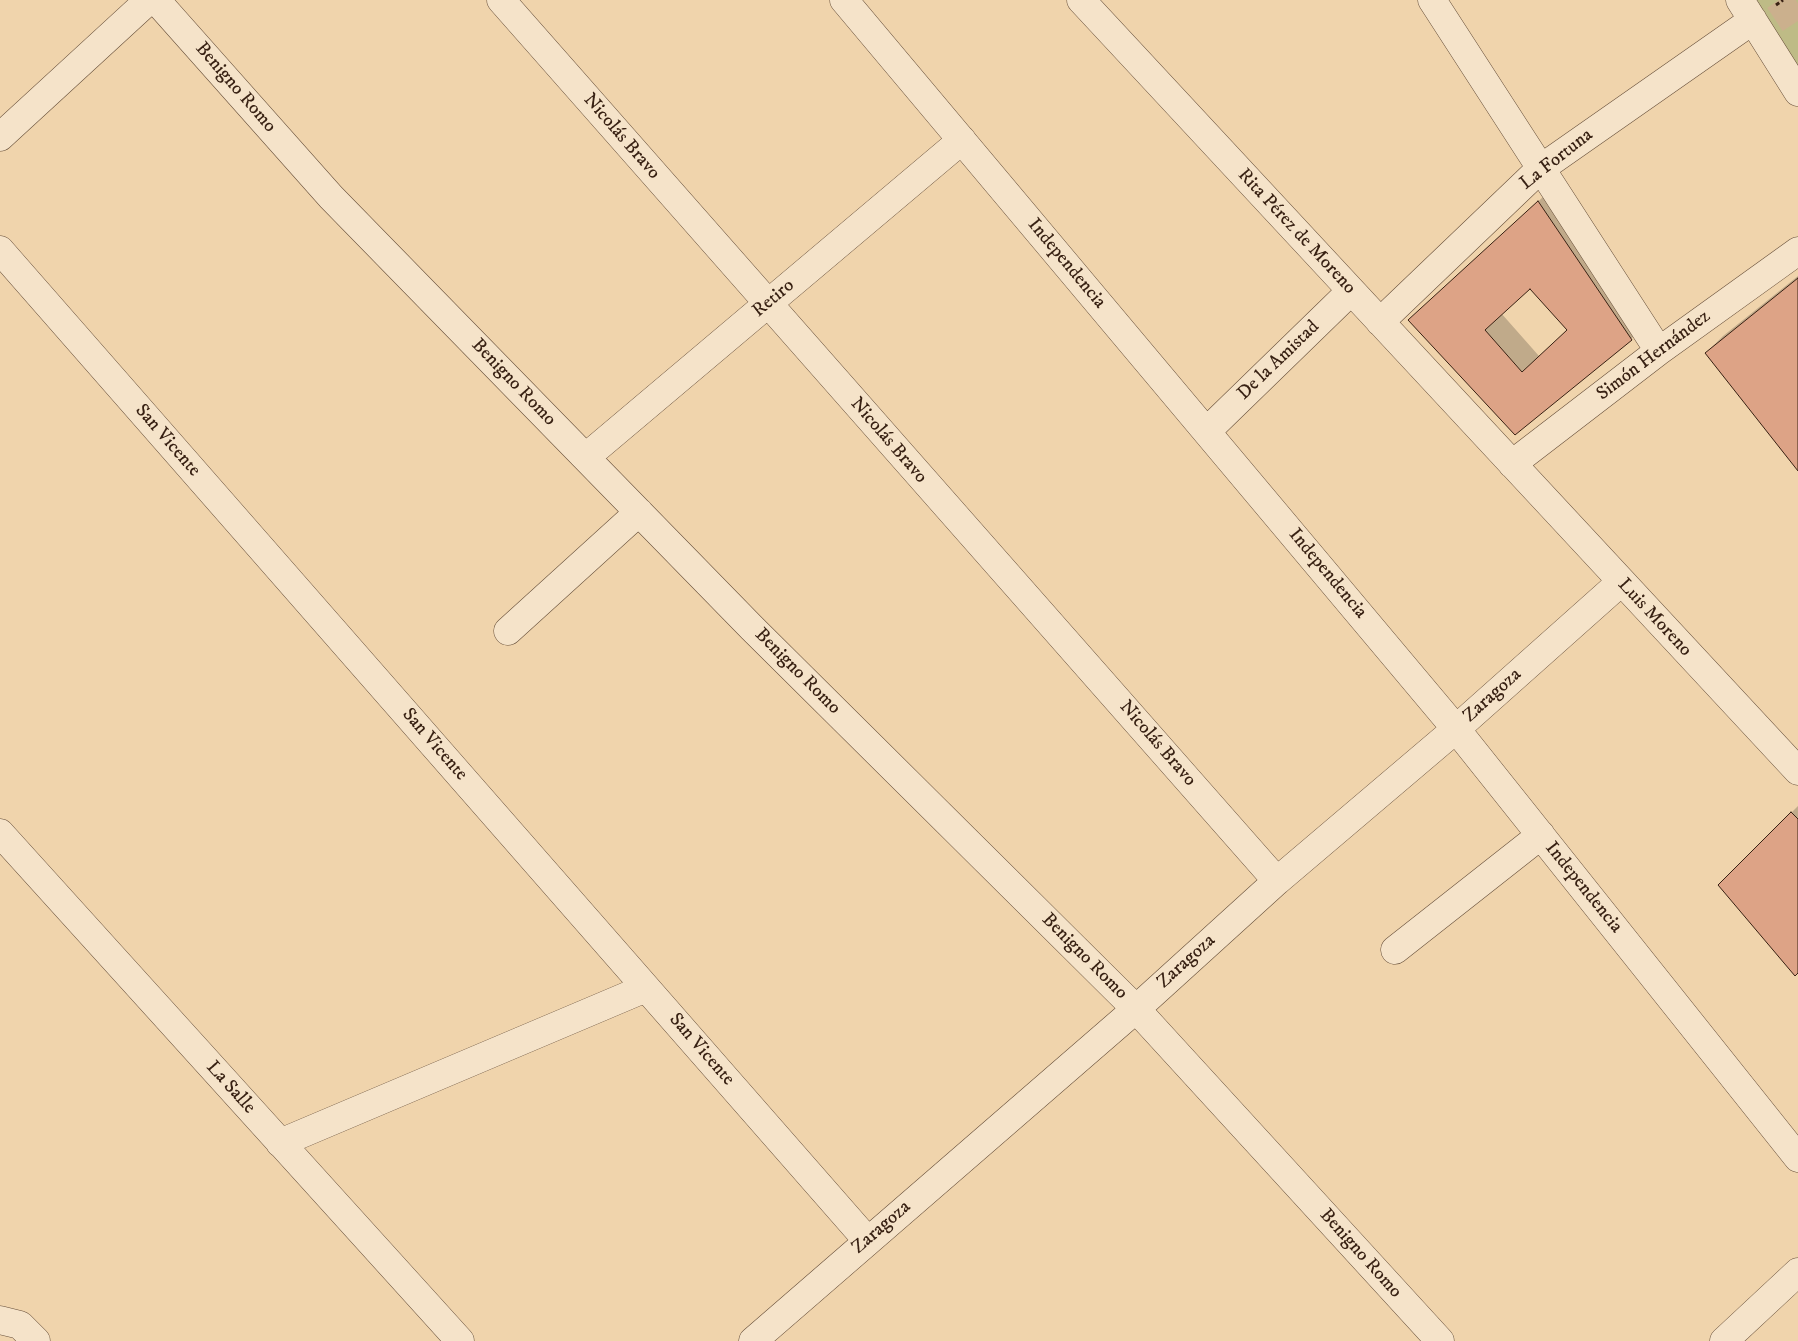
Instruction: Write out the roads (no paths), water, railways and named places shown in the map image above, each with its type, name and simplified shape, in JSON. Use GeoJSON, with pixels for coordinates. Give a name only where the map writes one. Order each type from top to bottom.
{"type":"FeatureCollection","features":[{"type":"Feature","properties":{"kind":"street"},"geometry":{"type":"LineString","coordinates":[[0,137],[148,0]]}},
{"type":"Feature","properties":{"kind":"street","name":"Benigno Romo"},"geometry":{"type":"LineString","coordinates":[[156,0],[332,197],[752,628],[1136,1008],[1440,1341]]}},
{"type":"Feature","properties":{"kind":"street","name":"Nicolás Bravo"},"geometry":{"type":"LineString","coordinates":[[501,0],[1277,881]]}},
{"type":"Feature","properties":{"kind":"street","name":"Independencia"},"geometry":{"type":"LineString","coordinates":[[844,0],[1456,729],[1798,1158]]}},
{"type":"Feature","properties":{"kind":"street","name":"Rita Pérez de Moreno"},"geometry":{"type":"LineString","coordinates":[[1081,0],[1512,464]]}},
{"type":"Feature","properties":{"kind":"street"},"geometry":{"type":"LineString","coordinates":[[1432,0],[1659,351]]}},
{"type":"Feature","properties":{"kind":"street"},"geometry":{"type":"LineString","coordinates":[[1746,10],[1798,92]]}},
{"type":"Feature","properties":{"kind":"street","name":"La Fortuna"},"geometry":{"type":"LineString","coordinates":[[1380,322],[1540,169],[1746,10]]}},
{"type":"Feature","properties":{"kind":"street","name":"Retiro"},"geometry":{"type":"LineString","coordinates":[[586,458],[962,140]]}},
{"type":"Feature","properties":{"kind":"street","name":"San Vicente"},"geometry":{"type":"LineString","coordinates":[[0,250],[867,1240]]}},
{"type":"Feature","properties":{"kind":"street","name":"Simón Hernández"},"geometry":{"type":"LineString","coordinates":[[1512,464],[1659,351],[1798,251]]}},
{"type":"Feature","properties":{"kind":"street","name":"De la Amistad"},"geometry":{"type":"LineString","coordinates":[[1207,432],[1350,291]]}},
{"type":"Feature","properties":{"kind":"street","name":"Luis Moreno"},"geometry":{"type":"LineString","coordinates":[[1512,464],[1798,771]]}},
{"type":"Feature","properties":{"kind":"street"},"geometry":{"type":"LineString","coordinates":[[508,631],[639,512]]}},
{"type":"Feature","properties":{"kind":"street","name":"Zaragoza"},"geometry":{"type":"LineString","coordinates":[[753,1341],[1136,1008],[1277,881],[1456,729],[1621,582]]}},
{"type":"Feature","properties":{"kind":"street","name":"La Salle"},"geometry":{"type":"LineString","coordinates":[[0,833],[460,1341]]}},
{"type":"Feature","properties":{"kind":"street"},"geometry":{"type":"LineString","coordinates":[[1395,950],[1541,835]]}},
{"type":"Feature","properties":{"kind":"street"},"geometry":{"type":"LineString","coordinates":[[280,1143],[646,988]]}},
{"type":"Feature","properties":{"kind":"street"},"geometry":{"type":"LineString","coordinates":[[1724,1341],[1798,1272]]}},
{"type":"Feature","properties":{"kind":"street"},"geometry":{"type":"LineString","coordinates":[[0,1320],[20,1325],[36,1341]]}},
{"type":"Feature","properties":{"kind":"tunnel"},"geometry":{"type":"LineString","coordinates":[[1779,0],[1798,29]]}}]}
